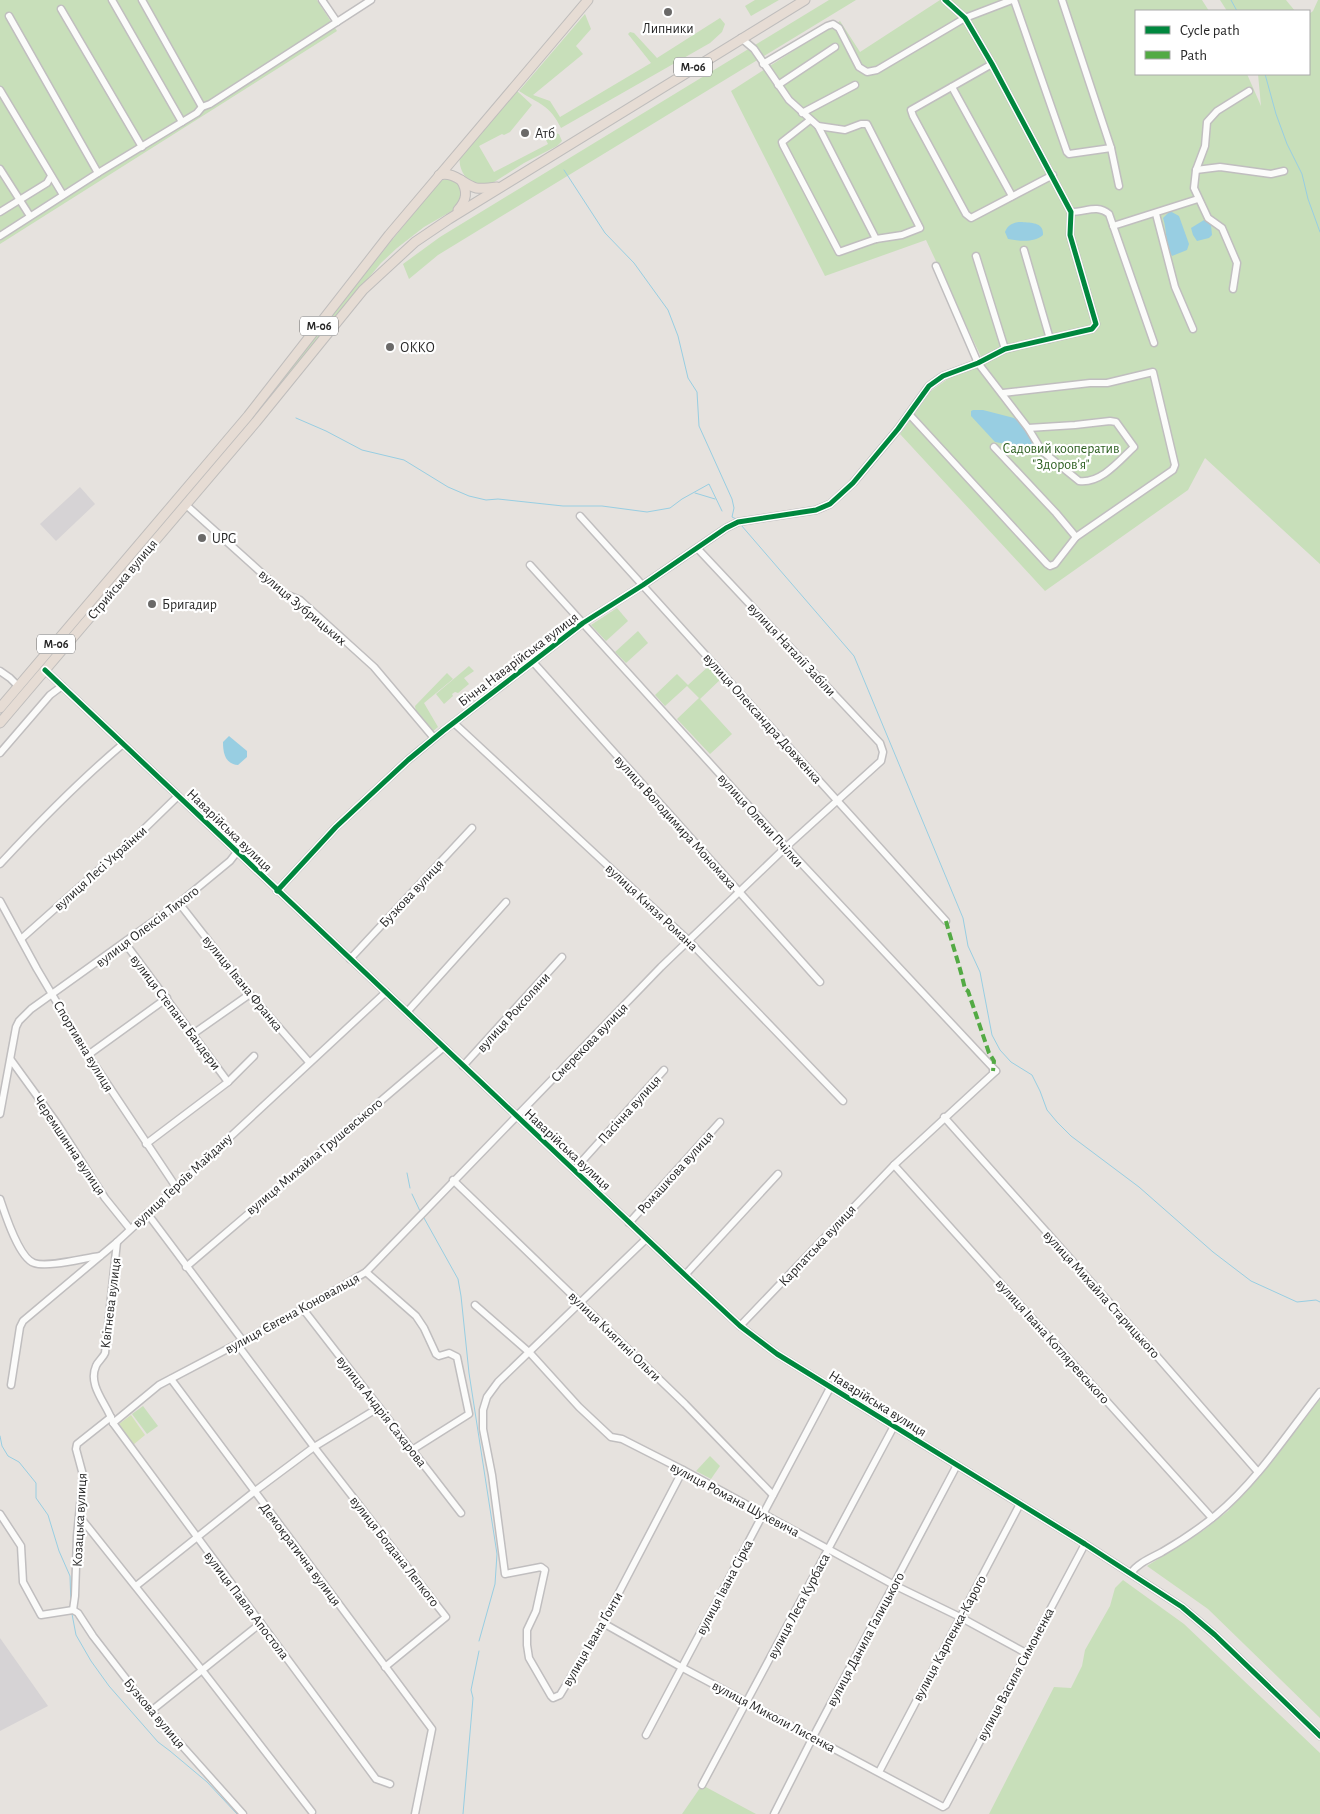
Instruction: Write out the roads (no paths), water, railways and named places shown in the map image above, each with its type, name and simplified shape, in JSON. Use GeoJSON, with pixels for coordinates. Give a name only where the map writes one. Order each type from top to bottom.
{"type":"FeatureCollection","features":[{"type":"Feature","properties":{"kind":"highway","name":"М-06"},"geometry":{"type":"LineString","coordinates":[[201,479],[378,249],[588,0]]}},
{"type":"Feature","properties":{"kind":"highway","name":"М-06"},"geometry":{"type":"LineString","coordinates":[[201,479],[256,422],[363,290],[415,242],[448,219],[805,0]]}},
{"type":"Feature","properties":{"kind":"highway"},"geometry":{"type":"LineString","coordinates":[[439,175],[452,174],[479,188],[502,186]]}},
{"type":"Feature","properties":{"kind":"highway"},"geometry":{"type":"LineString","coordinates":[[448,219],[465,200],[466,190],[461,179]]}},
{"type":"Feature","properties":{"kind":"highway","name":"Стрийська вулиця"},"geometry":{"type":"LineString","coordinates":[[0,723],[185,504],[201,479]]}},
{"type":"Feature","properties":{"kind":"highway","name":"Стрийська вулиця"},"geometry":{"type":"LineString","coordinates":[[0,708],[201,479]]}},
{"type":"Feature","properties":{"kind":"street"},"geometry":{"type":"LineString","coordinates":[[112,0],[182,122]]}},
{"type":"Feature","properties":{"kind":"street"},"geometry":{"type":"LineString","coordinates":[[142,0],[202,107]]}},
{"type":"Feature","properties":{"kind":"street"},"geometry":{"type":"LineString","coordinates":[[322,0],[337,22]]}},
{"type":"Feature","properties":{"kind":"street"},"geometry":{"type":"LineString","coordinates":[[0,236],[371,0]]}},
{"type":"Feature","properties":{"kind":"street"},"geometry":{"type":"LineString","coordinates":[[945,0],[965,18],[992,64],[1071,212],[1097,208],[1109,214],[1154,343]]}},
{"type":"Feature","properties":{"kind":"street"},"geometry":{"type":"LineString","coordinates":[[763,64],[833,24],[839,28],[859,67],[867,72],[877,70],[965,18],[1013,0],[1067,152],[1070,154],[1111,148]]}},
{"type":"Feature","properties":{"kind":"street"},"geometry":{"type":"LineString","coordinates":[[1062,0],[1111,148],[1119,186]]}},
{"type":"Feature","properties":{"kind":"street"},"geometry":{"type":"LineString","coordinates":[[61,9],[142,147]]}},
{"type":"Feature","properties":{"kind":"street"},"geometry":{"type":"LineString","coordinates":[[9,16],[98,172]]}},
{"type":"Feature","properties":{"kind":"street"},"geometry":{"type":"LineString","coordinates":[[741,38],[754,49],[789,100],[818,126],[876,239]]}},
{"type":"Feature","properties":{"kind":"street"},"geometry":{"type":"LineString","coordinates":[[778,85],[834,47]]}},
{"type":"Feature","properties":{"kind":"street"},"geometry":{"type":"LineString","coordinates":[[992,64],[911,110],[966,214],[971,218],[1053,176]]}},
{"type":"Feature","properties":{"kind":"street"},"geometry":{"type":"LineString","coordinates":[[802,113],[855,85]]}},
{"type":"Feature","properties":{"kind":"street"},"geometry":{"type":"LineString","coordinates":[[952,87],[1012,196]]}},
{"type":"Feature","properties":{"kind":"street"},"geometry":{"type":"LineString","coordinates":[[0,90],[63,196]]}},
{"type":"Feature","properties":{"kind":"street"},"geometry":{"type":"LineString","coordinates":[[1233,289],[1237,263],[1222,228],[1208,218],[1194,188],[1196,170],[1205,146],[1207,122],[1216,111],[1249,91]]}},
{"type":"Feature","properties":{"kind":"street"},"geometry":{"type":"LineString","coordinates":[[810,120],[782,142],[836,250],[839,252],[876,239],[902,235],[920,228],[867,124],[861,124],[845,130],[818,126]]}},
{"type":"Feature","properties":{"kind":"street"},"geometry":{"type":"LineString","coordinates":[[1196,170],[1220,167],[1271,174],[1284,171]]}},
{"type":"Feature","properties":{"kind":"street"},"geometry":{"type":"LineString","coordinates":[[0,169],[30,216]]}},
{"type":"Feature","properties":{"kind":"street"},"geometry":{"type":"LineString","coordinates":[[0,212],[46,184],[51,176]]}},
{"type":"Feature","properties":{"kind":"street"},"geometry":{"type":"LineString","coordinates":[[1113,226],[1156,214],[1198,199]]}},
{"type":"Feature","properties":{"kind":"street","name":"Бічна Наварійська вулиця"},"geometry":{"type":"LineString","coordinates":[[277,890],[336,827],[434,738],[583,623],[726,528],[738,522],[816,510],[830,504],[853,483],[898,429],[929,386],[943,376],[978,363],[1005,349],[1092,328],[1096,324],[1070,235],[1071,212]]}},
{"type":"Feature","properties":{"kind":"street"},"geometry":{"type":"LineString","coordinates":[[1156,214],[1175,287],[1193,330]]}},
{"type":"Feature","properties":{"kind":"street"},"geometry":{"type":"LineString","coordinates":[[1024,250],[1050,339]]}},
{"type":"Feature","properties":{"kind":"street"},"geometry":{"type":"LineString","coordinates":[[976,256],[1005,349]]}},
{"type":"Feature","properties":{"kind":"street"},"geometry":{"type":"LineString","coordinates":[[936,266],[978,363],[1003,393],[1042,451],[1079,481],[1087,482],[1094,480],[1112,468],[1134,447],[1116,422],[1028,428]]}},
{"type":"Feature","properties":{"kind":"street"},"geometry":{"type":"LineString","coordinates":[[909,414],[1050,566],[1055,564],[1076,537],[1173,470],[1175,465],[1153,372],[1107,383],[1090,383],[1003,393]]}},
{"type":"Feature","properties":{"kind":"street"},"geometry":{"type":"LineString","coordinates":[[994,447],[1076,537]]}},
{"type":"Feature","properties":{"kind":"street","name":"вулиця Зубрицьких"},"geometry":{"type":"LineString","coordinates":[[185,504],[285,594],[300,600],[374,667],[434,738]]}},
{"type":"Feature","properties":{"kind":"street","name":"вулиця Олександра Довженка"},"geometry":{"type":"LineString","coordinates":[[580,516],[946,921]]}},
{"type":"Feature","properties":{"kind":"street","name":"вулиця Наталії Забіли"},"geometry":{"type":"LineString","coordinates":[[697,548],[880,744],[883,752]]}},
{"type":"Feature","properties":{"kind":"street","name":"вулиця Олени Пчілки"},"geometry":{"type":"LineString","coordinates":[[530,565],[786,848],[995,1071]]}},
{"type":"Feature","properties":{"kind":"street","name":"вулиця Володимира Мономаха"},"geometry":{"type":"LineString","coordinates":[[533,662],[820,982]]}},
{"type":"Feature","properties":{"kind":"street","name":"Наварійська вулиця"},"geometry":{"type":"LineString","coordinates":[[45,670],[740,1326],[777,1354],[1169,1598],[1199,1621],[1320,1736]]}},
{"type":"Feature","properties":{"kind":"street"},"geometry":{"type":"LineString","coordinates":[[0,671],[19,687]]}},
{"type":"Feature","properties":{"kind":"street"},"geometry":{"type":"LineString","coordinates":[[0,753],[50,696],[62,686]]}},
{"type":"Feature","properties":{"kind":"street","name":"вулиця Князя Романа"},"geometry":{"type":"LineString","coordinates":[[454,723],[688,940],[842,1100]]}},
{"type":"Feature","properties":{"kind":"street"},"geometry":{"type":"LineString","coordinates":[[0,864],[42,819],[123,744]]}},
{"type":"Feature","properties":{"kind":"street","name":"Смерекова вулиця"},"geometry":{"type":"LineString","coordinates":[[517,1117],[688,940],[882,761],[883,752]]}},
{"type":"Feature","properties":{"kind":"street","name":"вулиця Лесі Українки"},"geometry":{"type":"LineString","coordinates":[[21,939],[139,834],[178,796]]}},
{"type":"Feature","properties":{"kind":"street","name":"Бузкова вулиця"},"geometry":{"type":"LineString","coordinates":[[350,959],[472,828]]}},
{"type":"Feature","properties":{"kind":"street","name":"вулиця Олексія Тихого"},"geometry":{"type":"LineString","coordinates":[[0,1114],[16,1027],[19,1021],[31,1009],[179,903],[230,861],[237,852]]}},
{"type":"Feature","properties":{"kind":"street","name":"Спортивна вулиця"},"geometry":{"type":"LineString","coordinates":[[0,901],[88,1055],[176,1187]]}},
{"type":"Feature","properties":{"kind":"street"},"geometry":{"type":"LineString","coordinates":[[407,1012],[506,902]]}},
{"type":"Feature","properties":{"kind":"street","name":"вулиця Івана Франка"},"geometry":{"type":"LineString","coordinates":[[179,903],[250,994],[309,1062]]}},
{"type":"Feature","properties":{"kind":"street","name":"вулиця Степана Бандери"},"geometry":{"type":"LineString","coordinates":[[125,943],[228,1082]]}},
{"type":"Feature","properties":{"kind":"street","name":"вулиця Роксоляни"},"geometry":{"type":"LineString","coordinates":[[463,1066],[562,957]]}},
{"type":"Feature","properties":{"kind":"street","name":"вулиця Героїв Майдану"},"geometry":{"type":"LineString","coordinates":[[11,1385],[20,1327],[23,1321],[117,1242],[386,992]]}},
{"type":"Feature","properties":{"kind":"street"},"geometry":{"type":"LineString","coordinates":[[193,1034],[250,994]]}},
{"type":"Feature","properties":{"kind":"street"},"geometry":{"type":"LineString","coordinates":[[88,1055],[166,998]]}},
{"type":"Feature","properties":{"kind":"street","name":"вулиця Михайла Грушевського"},"geometry":{"type":"LineString","coordinates":[[186,1267],[444,1047]]}},
{"type":"Feature","properties":{"kind":"street"},"geometry":{"type":"LineString","coordinates":[[146,1144],[228,1082],[254,1056]]}},
{"type":"Feature","properties":{"kind":"street","name":"Черемшинна вулиця"},"geometry":{"type":"LineString","coordinates":[[11,1060],[56,1122],[105,1198],[130,1229]]}},
{"type":"Feature","properties":{"kind":"street","name":"Пасічна вулиця"},"geometry":{"type":"LineString","coordinates":[[574,1170],[664,1070]]}},
{"type":"Feature","properties":{"kind":"street","name":"Карпатська вулиця"},"geometry":{"type":"LineString","coordinates":[[740,1326],[894,1165],[995,1071]]}},
{"type":"Feature","properties":{"kind":"street","name":"вулиця Євгена Коновальця"},"geometry":{"type":"LineString","coordinates":[[112,1420],[159,1385],[303,1309],[366,1272],[453,1180],[517,1117]]}},
{"type":"Feature","properties":{"kind":"street","name":"вулиця Михайла Старицького"},"geometry":{"type":"LineString","coordinates":[[944,1117],[1258,1472]]}},
{"type":"Feature","properties":{"kind":"street","name":"Ромашкова вулиця"},"geometry":{"type":"LineString","coordinates":[[629,1223],[720,1122]]}},
{"type":"Feature","properties":{"kind":"street","name":"вулиця Івана Котляревського"},"geometry":{"type":"LineString","coordinates":[[894,1165],[1212,1518]]}},
{"type":"Feature","properties":{"kind":"street"},"geometry":{"type":"LineString","coordinates":[[685,1275],[778,1174]]}},
{"type":"Feature","properties":{"kind":"street","name":"вулиця Княгині Ольги"},"geometry":{"type":"LineString","coordinates":[[453,1180],[685,1404],[773,1495]]}},
{"type":"Feature","properties":{"kind":"street"},"geometry":{"type":"LineString","coordinates":[[0,1199],[23,1254],[31,1262],[41,1264],[56,1263],[102,1255]]}},
{"type":"Feature","properties":{"kind":"street","name":"вулиця Богдана Лепкого"},"geometry":{"type":"LineString","coordinates":[[147,1213],[314,1447],[446,1617],[385,1667]]}},
{"type":"Feature","properties":{"kind":"street"},"geometry":{"type":"LineString","coordinates":[[530,1353],[646,1239]]}},
{"type":"Feature","properties":{"kind":"street","name":"Квітнева вулиця"},"geometry":{"type":"LineString","coordinates":[[112,1420],[98,1392],[94,1378],[96,1365],[102,1360],[105,1352],[117,1242]]}},
{"type":"Feature","properties":{"kind":"street"},"geometry":{"type":"LineString","coordinates":[[366,1272],[416,1316],[436,1354],[439,1356],[449,1353],[457,1357],[468,1414],[412,1450]]}},
{"type":"Feature","properties":{"kind":"street","name":"вулиця Романа Шухевича"},"geometry":{"type":"LineString","coordinates":[[475,1305],[530,1353],[610,1437],[622,1439],[683,1470],[894,1585],[960,1617],[1026,1653]]}},
{"type":"Feature","properties":{"kind":"street","name":"вулиця Андрія Сахарова"},"geometry":{"type":"LineString","coordinates":[[303,1309],[461,1514]]}},
{"type":"Feature","properties":{"kind":"street","name":"вулиця Івана Ґонти"},"geometry":{"type":"LineString","coordinates":[[530,1353],[498,1382],[487,1397],[483,1410],[483,1430],[492,1475],[505,1574],[540,1567],[545,1570],[536,1611],[527,1630],[527,1644],[529,1658],[550,1696],[553,1698],[560,1695],[603,1623],[683,1470]]}},
{"type":"Feature","properties":{"kind":"street","name":"Демократична вулиця"},"geometry":{"type":"LineString","coordinates":[[171,1379],[432,1729],[415,1814]]}},
{"type":"Feature","properties":{"kind":"street","name":"вулиця Івана Сірка"},"geometry":{"type":"LineString","coordinates":[[646,1734],[831,1386]]}},
{"type":"Feature","properties":{"kind":"street"},"geometry":{"type":"LineString","coordinates":[[1131,1573],[1139,1565],[1192,1533],[1237,1495],[1258,1472],[1320,1392]]}},
{"type":"Feature","properties":{"kind":"street"},"geometry":{"type":"LineString","coordinates":[[136,1586],[255,1491],[314,1447],[378,1408]]}},
{"type":"Feature","properties":{"kind":"street","name":"Козацька вулиця"},"geometry":{"type":"LineString","coordinates":[[72,1610],[75,1596],[77,1536],[83,1475],[76,1449],[78,1444],[112,1420]]}},
{"type":"Feature","properties":{"kind":"street","name":"вулиця Павла Апостола"},"geometry":{"type":"LineString","coordinates":[[112,1420],[376,1779],[390,1784]]}},
{"type":"Feature","properties":{"kind":"street","name":"вулиця Леся Курбаса"},"geometry":{"type":"LineString","coordinates":[[702,1785],[894,1426]]}},
{"type":"Feature","properties":{"kind":"street","name":"вулиця Данила Галицького"},"geometry":{"type":"LineString","coordinates":[[774,1814],[813,1737],[958,1466]]}},
{"type":"Feature","properties":{"kind":"street","name":"вулиця Карпенка-Карого"},"geometry":{"type":"LineString","coordinates":[[879,1772],[1020,1504]]}},
{"type":"Feature","properties":{"kind":"street"},"geometry":{"type":"LineString","coordinates":[[0,1514],[21,1546],[23,1582],[40,1615],[72,1610]]}},
{"type":"Feature","properties":{"kind":"street"},"geometry":{"type":"LineString","coordinates":[[80,1517],[312,1812]]}},
{"type":"Feature","properties":{"kind":"street","name":"вулиця Василя Симоненка"},"geometry":{"type":"LineString","coordinates":[[946,1806],[1085,1544]]}},
{"type":"Feature","properties":{"kind":"street","name":"Бузкова вулиця"},"geometry":{"type":"LineString","coordinates":[[72,1610],[78,1613],[93,1636],[151,1711],[243,1814]]}},
{"type":"Feature","properties":{"kind":"street"},"geometry":{"type":"LineString","coordinates":[[151,1711],[261,1623]]}},
{"type":"Feature","properties":{"kind":"street","name":"вулиця Миколи Лисенка"},"geometry":{"type":"LineString","coordinates":[[603,1623],[940,1806],[946,1806]]}},
{"type":"Feature","properties":{"kind":"water"},"geometry":{"type":"Polygon","coordinates":[[[1170,211],[1179,216],[1189,244],[1187,250],[1172,256],[1168,247],[1163,218],[1170,211]]]}},
{"type":"Feature","properties":{"kind":"water"},"geometry":{"type":"Polygon","coordinates":[[[1204,220],[1211,225],[1212,235],[1209,238],[1197,241],[1191,228],[1204,220]]]}},
{"type":"Feature","properties":{"kind":"water"},"geometry":{"type":"Polygon","coordinates":[[[1022,222],[1039,225],[1043,235],[1031,240],[1008,239],[1005,232],[1008,227],[1014,223],[1022,222]]]}},
{"type":"Feature","properties":{"kind":"water"},"geometry":{"type":"Polygon","coordinates":[[[983,410],[1014,418],[1023,424],[1034,445],[1028,448],[995,442],[971,416],[971,411],[983,410]]]}},
{"type":"Feature","properties":{"kind":"water"},"geometry":{"type":"Polygon","coordinates":[[[229,736],[247,751],[247,757],[238,765],[230,763],[224,754],[223,742],[229,736]]]}},
{"type":"Feature","properties":{"kind":"waterway"},"geometry":{"type":"LineString","coordinates":[[1231,0],[1236,10]]}},
{"type":"Feature","properties":{"kind":"waterway"},"geometry":{"type":"LineString","coordinates":[[1265,75],[1276,114],[1287,144],[1302,174],[1308,199],[1320,232]]}},
{"type":"Feature","properties":{"kind":"waterway"},"geometry":{"type":"LineString","coordinates":[[564,170],[605,233],[634,263],[668,310],[678,336],[688,378],[697,392],[699,426],[732,499],[734,508],[732,517],[736,519]]}},
{"type":"Feature","properties":{"kind":"waterway"},"geometry":{"type":"LineString","coordinates":[[296,418],[362,450],[404,460],[448,487],[469,496],[486,500],[498,499],[563,506],[602,506],[647,512],[670,508],[709,484],[722,511]]}},
{"type":"Feature","properties":{"kind":"waterway"},"geometry":{"type":"LineString","coordinates":[[695,493],[715,499]]}},
{"type":"Feature","properties":{"kind":"waterway"},"geometry":{"type":"LineString","coordinates":[[741,525],[854,656],[963,918],[968,946],[980,972],[992,1035],[1000,1050],[1011,1062],[1032,1075],[1047,1110],[1071,1136],[1139,1187],[1213,1252],[1251,1281],[1297,1302],[1316,1300],[1320,1302]]}},
{"type":"Feature","properties":{"kind":"waterway"},"geometry":{"type":"LineString","coordinates":[[407,1173],[410,1188]]}},
{"type":"Feature","properties":{"kind":"waterway"},"geometry":{"type":"LineString","coordinates":[[412,1194],[420,1211]]}},
{"type":"Feature","properties":{"kind":"waterway"},"geometry":{"type":"LineString","coordinates":[[424,1218],[458,1279],[469,1373],[497,1554],[495,1584],[479,1641]]}},
{"type":"Feature","properties":{"kind":"waterway"},"geometry":{"type":"LineString","coordinates":[[0,1436],[2,1446],[8,1456],[19,1462],[36,1483],[36,1498],[48,1515],[59,1551],[70,1576],[71,1605]]}},
{"type":"Feature","properties":{"kind":"waterway"},"geometry":{"type":"LineString","coordinates":[[72,1614],[76,1635],[91,1661],[109,1686],[158,1742],[207,1782],[237,1814]]}},
{"type":"Feature","properties":{"kind":"waterway"},"geometry":{"type":"LineString","coordinates":[[463,1814],[473,1698],[471,1690],[479,1651]]}},
{"type":"Feature","properties":{"kind":"place","name":"Липники"},"geometry":{"type":"Point","coordinates":[668,12]}},
{"type":"Feature","properties":{"kind":"place","name":"Атб"},"geometry":{"type":"Point","coordinates":[525,133]}},
{"type":"Feature","properties":{"kind":"place","name":"ОККО"},"geometry":{"type":"Point","coordinates":[390,347]}},
{"type":"Feature","properties":{"kind":"place","name":"UPG"},"geometry":{"type":"Point","coordinates":[202,538]}},
{"type":"Feature","properties":{"kind":"place","name":"Бригадир"},"geometry":{"type":"Point","coordinates":[152,604]}},
{"type":"Feature","properties":{"kind":"park label","name":"Садовий кооператив \"Здоров’я\""},"geometry":{"type":"Point","coordinates":[1061,456]}}]}
